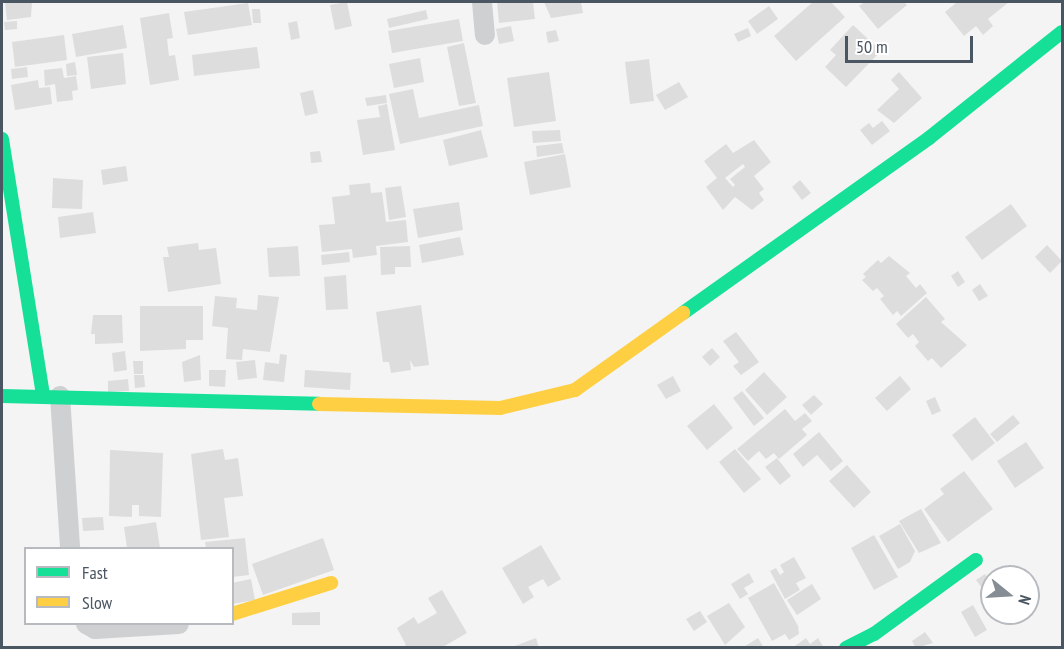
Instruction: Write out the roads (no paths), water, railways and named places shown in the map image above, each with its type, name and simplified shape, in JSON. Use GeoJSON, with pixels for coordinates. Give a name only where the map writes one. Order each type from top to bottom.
{"type":"FeatureCollection","features":[{"type":"Feature","properties":{"kind":"street"},"geometry":{"type":"LineString","coordinates":[[482,2],[485,34]]}},
{"type":"Feature","properties":{"kind":"street"},"geometry":{"type":"LineString","coordinates":[[2,396],[382,408],[500,408],[575,390],[929,138],[1062,33]]}},
{"type":"Feature","properties":{"kind":"street"},"geometry":{"type":"LineString","coordinates":[[2,139],[51,396],[70,547]]}},
{"type":"Feature","properties":{"kind":"street"},"geometry":{"type":"LineString","coordinates":[[846,648],[874,634],[976,560]]}},
{"type":"Feature","properties":{"kind":"street"},"geometry":{"type":"LineString","coordinates":[[234,613],[332,583]]}},
{"type":"Feature","properties":{"kind":"street"},"geometry":{"type":"LineString","coordinates":[[88,625],[94,629],[162,625]]}}]}
